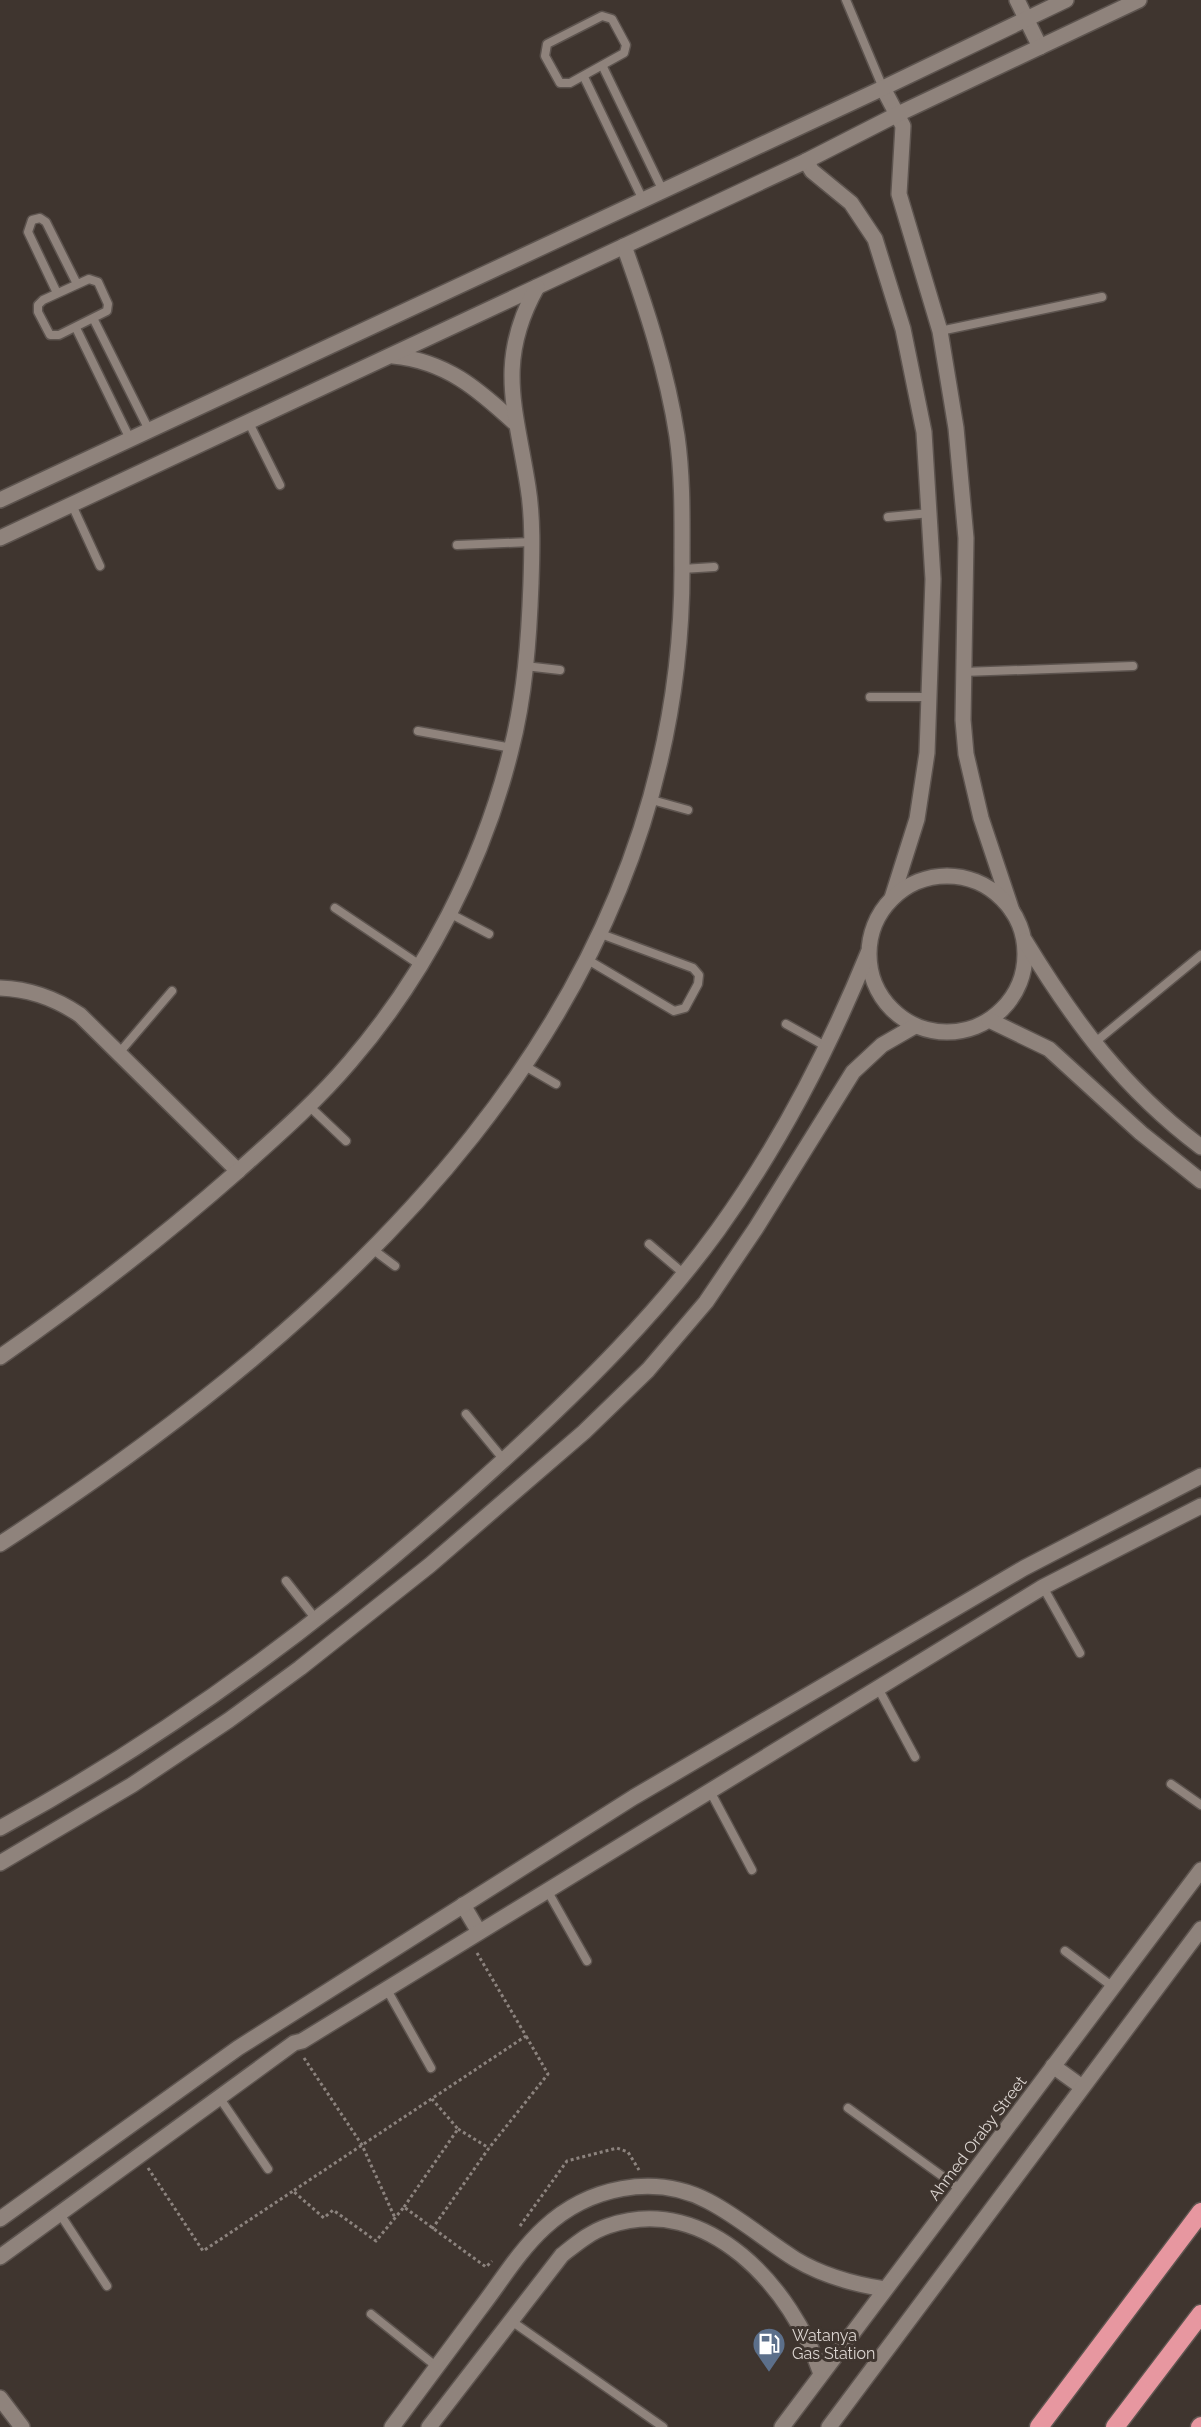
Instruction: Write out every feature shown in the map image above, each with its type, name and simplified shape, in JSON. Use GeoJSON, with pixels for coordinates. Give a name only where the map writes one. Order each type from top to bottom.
{"type":"FeatureCollection","features":[{"type":"Feature","properties":{"kind":"highway"},"geometry":{"type":"LineString","coordinates":[[1040,2427],[1201,2212]]}},
{"type":"Feature","properties":{"kind":"highway"},"geometry":{"type":"LineString","coordinates":[[1114,2427],[1201,2314]]}},
{"type":"Feature","properties":{"kind":"street"},"geometry":{"type":"LineString","coordinates":[[1017,0],[1040,47]]}},
{"type":"Feature","properties":{"kind":"street"},"geometry":{"type":"LineString","coordinates":[[0,500],[883,88],[1066,0]]}},
{"type":"Feature","properties":{"kind":"street"},"geometry":{"type":"LineString","coordinates":[[0,538],[806,161],[896,115],[1139,0]]}},
{"type":"Feature","properties":{"kind":"street"},"geometry":{"type":"LineString","coordinates":[[883,88],[903,126],[904,138],[898,171],[899,195],[940,331],[947,363],[962,483],[966,593],[963,720],[973,786],[990,849],[1024,939],[1093,1044],[1138,1095],[1201,1148]]}},
{"type":"Feature","properties":{"kind":"street"},"geometry":{"type":"LineString","coordinates":[[0,1828],[164,1728],[315,1618],[411,1541],[504,1460],[592,1377],[716,1233],[766,1158],[827,1047],[868,953],[874,923],[892,898],[909,851],[919,808],[927,753],[933,614],[930,513],[924,432],[915,380],[883,258],[864,220],[851,203],[812,171],[806,161]]}},
{"type":"Feature","properties":{"kind":"street"},"geometry":{"type":"LineString","coordinates":[[0,1544],[157,1435],[323,1296],[372,1248],[481,1129],[525,1066],[601,934],[627,873],[652,800],[678,671],[683,610],[682,502],[677,436],[646,307],[624,246]]}},
{"type":"Feature","properties":{"kind":"street"},"geometry":{"type":"LineString","coordinates":[[0,1357],[112,1275],[238,1170],[309,1106],[372,1034],[420,965],[449,913],[478,850],[512,748],[525,666],[530,623],[531,542],[528,489],[516,424],[512,357],[519,322],[537,287]]}},
{"type":"Feature","properties":{"kind":"street"},"geometry":{"type":"LineString","coordinates":[[392,355],[423,361],[453,372],[480,391],[516,424]]}},
{"type":"Feature","properties":{"kind":"street"},"geometry":{"type":"LineString","coordinates":[[892,898],[917,881],[948,875],[978,881],[991,889],[1012,911]]}},
{"type":"Feature","properties":{"kind":"street"},"geometry":{"type":"LineString","coordinates":[[868,953],[873,983],[880,997],[896,1014],[915,1026],[938,1032],[961,1031],[989,1020],[1011,998],[1019,985],[1025,955],[1024,939]]}},
{"type":"Feature","properties":{"kind":"street"},"geometry":{"type":"LineString","coordinates":[[0,988],[32,992],[65,1005],[80,1015],[238,1170]]}},
{"type":"Feature","properties":{"kind":"street"},"geometry":{"type":"LineString","coordinates":[[989,1020],[1049,1049],[1141,1133],[1201,1181]]}},
{"type":"Feature","properties":{"kind":"street"},"geometry":{"type":"LineString","coordinates":[[0,1863],[142,1779],[291,1675],[430,1565],[584,1432],[648,1370],[706,1302],[756,1228],[853,1072],[882,1045],[915,1026]]}},
{"type":"Feature","properties":{"kind":"street"},"geometry":{"type":"LineString","coordinates":[[0,2219],[238,2048],[634,1797],[1024,1568],[1201,1476]]}},
{"type":"Feature","properties":{"kind":"street"},"geometry":{"type":"LineString","coordinates":[[0,2257],[294,2043],[302,2042],[386,1988],[1043,1587],[1201,1506]]}},
{"type":"Feature","properties":{"kind":"street","name":"Ahmed Oraby Street"},"geometry":{"type":"LineString","coordinates":[[782,2427],[1201,1870]]}},
{"type":"Feature","properties":{"kind":"street"},"geometry":{"type":"LineString","coordinates":[[463,1905],[474,1935]]}},
{"type":"Feature","properties":{"kind":"street"},"geometry":{"type":"LineString","coordinates":[[829,2427],[1201,1929]]}},
{"type":"Feature","properties":{"kind":"street"},"geometry":{"type":"LineString","coordinates":[[1053,2066],[1082,2087]]}},
{"type":"Feature","properties":{"kind":"street"},"geometry":{"type":"LineString","coordinates":[[397,2425],[437,2367],[542,2229],[585,2199],[636,2186],[671,2188],[696,2196],[723,2209],[796,2259],[817,2270],[839,2279],[885,2289]]}},
{"type":"Feature","properties":{"kind":"street"},"geometry":{"type":"LineString","coordinates":[[429,2427],[562,2255],[583,2238],[607,2226],[634,2220],[661,2219],[687,2224],[712,2234],[756,2270],[794,2314],[813,2350],[821,2374]]}},
{"type":"Feature","properties":{"kind":"street"},"geometry":{"type":"LineString","coordinates":[[0,2398],[22,2427]]}},
{"type":"Feature","properties":{"kind":"lane"},"geometry":{"type":"LineString","coordinates":[[846,0],[883,88]]}},
{"type":"Feature","properties":{"kind":"lane"},"geometry":{"type":"LineString","coordinates":[[606,15],[612,19],[626,49],[621,57],[584,76],[567,85],[560,83],[544,56],[544,48],[550,42],[606,15]]}},
{"type":"Feature","properties":{"kind":"lane"},"geometry":{"type":"LineString","coordinates":[[603,67],[663,191]]}},
{"type":"Feature","properties":{"kind":"lane"},"geometry":{"type":"LineString","coordinates":[[584,76],[643,200]]}},
{"type":"Feature","properties":{"kind":"lane"},"geometry":{"type":"LineString","coordinates":[[57,293],[28,232],[32,220],[40,218],[46,222],[76,284]]}},
{"type":"Feature","properties":{"kind":"lane"},"geometry":{"type":"LineString","coordinates":[[95,279],[108,304],[107,311],[94,320],[56,337],[48,333],[38,312],[38,305],[76,284],[95,279]]}},
{"type":"Feature","properties":{"kind":"lane"},"geometry":{"type":"LineString","coordinates":[[940,331],[1102,297]]}},
{"type":"Feature","properties":{"kind":"lane"},"geometry":{"type":"LineString","coordinates":[[94,320],[149,430]]}},
{"type":"Feature","properties":{"kind":"lane"},"geometry":{"type":"LineString","coordinates":[[76,328],[130,439]]}},
{"type":"Feature","properties":{"kind":"lane"},"geometry":{"type":"LineString","coordinates":[[249,423],[280,485]]}},
{"type":"Feature","properties":{"kind":"lane"},"geometry":{"type":"LineString","coordinates":[[72,505],[100,566]]}},
{"type":"Feature","properties":{"kind":"lane"},"geometry":{"type":"LineString","coordinates":[[888,517],[930,513]]}},
{"type":"Feature","properties":{"kind":"lane"},"geometry":{"type":"LineString","coordinates":[[457,545],[531,542]]}},
{"type":"Feature","properties":{"kind":"lane"},"geometry":{"type":"LineString","coordinates":[[682,569],[714,567]]}},
{"type":"Feature","properties":{"kind":"lane"},"geometry":{"type":"LineString","coordinates":[[525,666],[560,670]]}},
{"type":"Feature","properties":{"kind":"lane"},"geometry":{"type":"LineString","coordinates":[[963,672],[1133,666]]}},
{"type":"Feature","properties":{"kind":"lane"},"geometry":{"type":"LineString","coordinates":[[870,697],[930,697]]}},
{"type":"Feature","properties":{"kind":"lane"},"geometry":{"type":"LineString","coordinates":[[418,731],[512,748]]}},
{"type":"Feature","properties":{"kind":"lane"},"geometry":{"type":"LineString","coordinates":[[652,800],[688,810]]}},
{"type":"Feature","properties":{"kind":"lane"},"geometry":{"type":"LineString","coordinates":[[335,909],[420,965]]}},
{"type":"Feature","properties":{"kind":"lane"},"geometry":{"type":"LineString","coordinates":[[449,913],[489,934]]}},
{"type":"Feature","properties":{"kind":"lane"},"geometry":{"type":"LineString","coordinates":[[588,960],[674,1011],[685,1008],[698,984],[699,975],[693,968],[601,934]]}},
{"type":"Feature","properties":{"kind":"lane"},"geometry":{"type":"LineString","coordinates":[[1093,1044],[1201,956]]}},
{"type":"Feature","properties":{"kind":"lane"},"geometry":{"type":"LineString","coordinates":[[0,978],[0,988]]}},
{"type":"Feature","properties":{"kind":"lane"},"geometry":{"type":"LineString","coordinates":[[119,1053],[172,991]]}},
{"type":"Feature","properties":{"kind":"lane"},"geometry":{"type":"LineString","coordinates":[[786,1024],[827,1047]]}},
{"type":"Feature","properties":{"kind":"lane"},"geometry":{"type":"LineString","coordinates":[[525,1066],[556,1084]]}},
{"type":"Feature","properties":{"kind":"lane"},"geometry":{"type":"LineString","coordinates":[[309,1106],[346,1141]]}},
{"type":"Feature","properties":{"kind":"lane"},"geometry":{"type":"LineString","coordinates":[[649,1245],[683,1273]]}},
{"type":"Feature","properties":{"kind":"lane"},"geometry":{"type":"LineString","coordinates":[[372,1248],[395,1266]]}},
{"type":"Feature","properties":{"kind":"lane"},"geometry":{"type":"LineString","coordinates":[[466,1414],[504,1460]]}},
{"type":"Feature","properties":{"kind":"lane"},"geometry":{"type":"LineString","coordinates":[[286,1581],[315,1618]]}},
{"type":"Feature","properties":{"kind":"lane"},"geometry":{"type":"LineString","coordinates":[[1043,1587],[1080,1653]]}},
{"type":"Feature","properties":{"kind":"lane"},"geometry":{"type":"LineString","coordinates":[[878,1688],[915,1757]]}},
{"type":"Feature","properties":{"kind":"lane"},"geometry":{"type":"LineString","coordinates":[[1171,1784],[1201,1805]]}},
{"type":"Feature","properties":{"kind":"lane"},"geometry":{"type":"LineString","coordinates":[[710,1791],[752,1870]]}},
{"type":"Feature","properties":{"kind":"lane"},"geometry":{"type":"LineString","coordinates":[[547,1890],[587,1961]]}},
{"type":"Feature","properties":{"kind":"lane"},"geometry":{"type":"LineString","coordinates":[[1065,1951],[1113,1987]]}},
{"type":"Feature","properties":{"kind":"lane"},"geometry":{"type":"LineString","coordinates":[[386,1988],[431,2068]]}},
{"type":"Feature","properties":{"kind":"lane"},"geometry":{"type":"LineString","coordinates":[[219,2097],[268,2169]]}},
{"type":"Feature","properties":{"kind":"lane"},"geometry":{"type":"LineString","coordinates":[[848,2108],[960,2189]]}},
{"type":"Feature","properties":{"kind":"lane"},"geometry":{"type":"LineString","coordinates":[[60,2214],[107,2286]]}},
{"type":"Feature","properties":{"kind":"lane"},"geometry":{"type":"LineString","coordinates":[[371,2314],[437,2367]]}},
{"type":"Feature","properties":{"kind":"lane"},"geometry":{"type":"LineString","coordinates":[[510,2320],[663,2427]]}},
{"type":"Feature","properties":{"kind":"path"},"geometry":{"type":"LineString","coordinates":[[432,2229],[489,2148],[548,2074],[474,1935]]}},
{"type":"Feature","properties":{"kind":"path"},"geometry":{"type":"LineString","coordinates":[[139,2154],[203,2252],[526,2036]]}},
{"type":"Feature","properties":{"kind":"path"},"geometry":{"type":"LineString","coordinates":[[294,2043],[362,2145],[395,2218]]}},
{"type":"Feature","properties":{"kind":"path"},"geometry":{"type":"LineString","coordinates":[[432,2099],[458,2129],[489,2148]]}},
{"type":"Feature","properties":{"kind":"path"},"geometry":{"type":"LineString","coordinates":[[293,2191],[324,2218],[333,2210],[376,2241],[404,2207],[458,2129]]}},
{"type":"Feature","properties":{"kind":"path"},"geometry":{"type":"LineString","coordinates":[[519,2228],[567,2161],[616,2148],[628,2152],[639,2169],[636,2186]]}},
{"type":"Feature","properties":{"kind":"path"},"geometry":{"type":"LineString","coordinates":[[404,2207],[486,2267],[493,2261]]}},
{"type":"Feature","properties":{"kind":"place","name":"Watanya Gas Station"},"geometry":{"type":"Point","coordinates":[769,2373]}}]}
